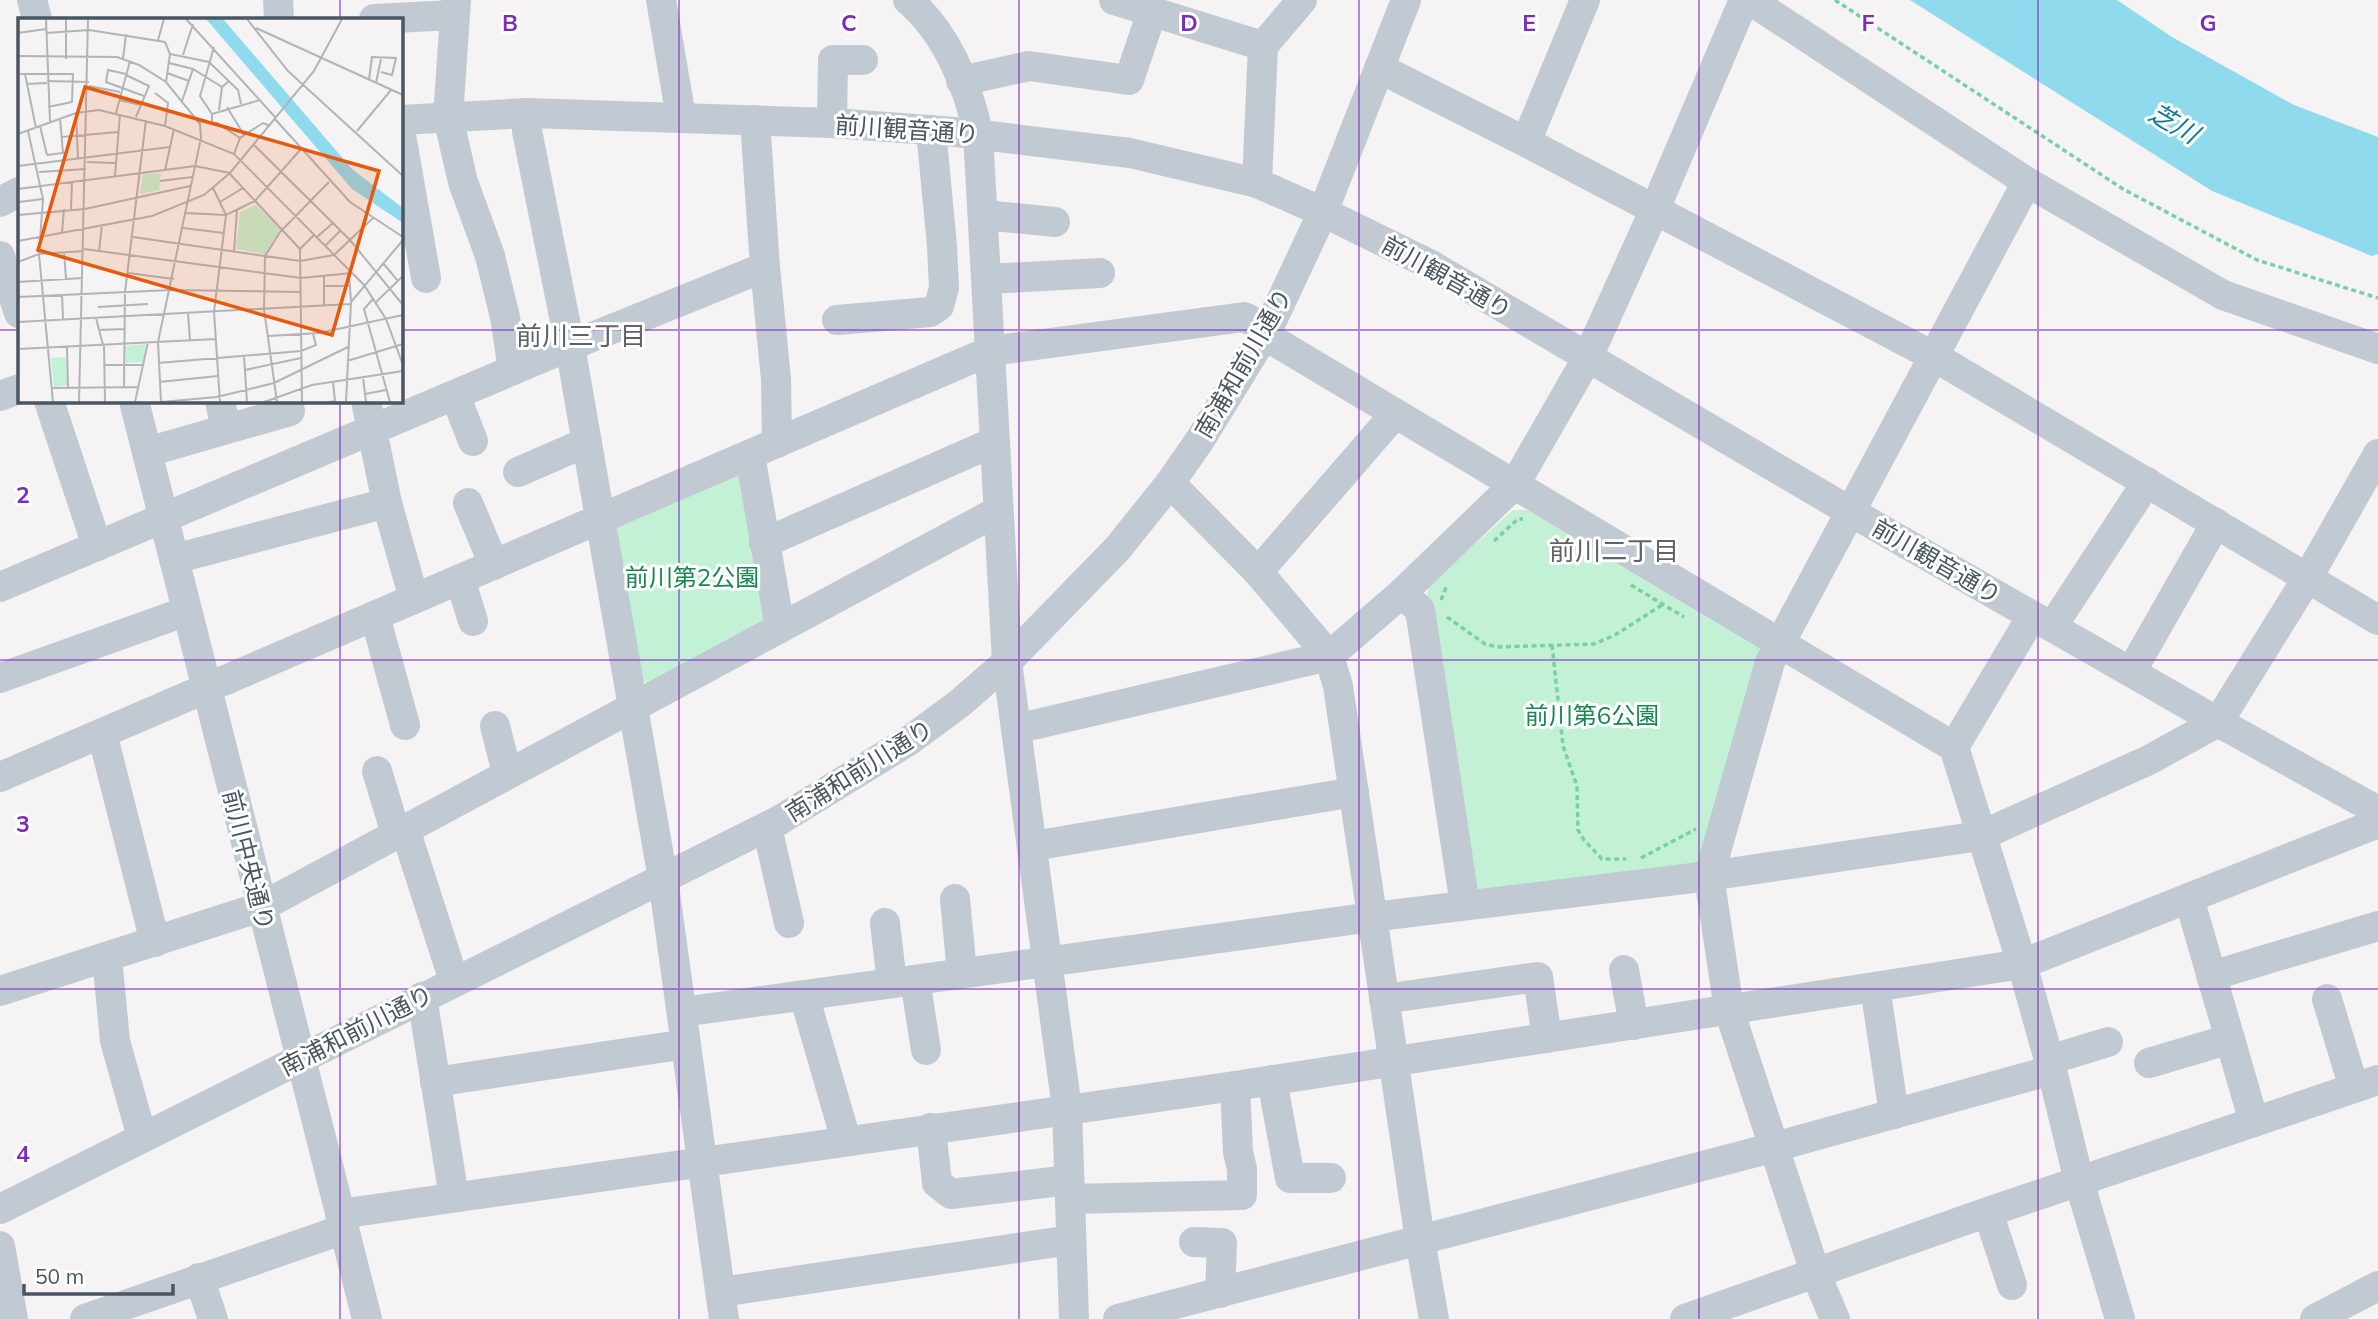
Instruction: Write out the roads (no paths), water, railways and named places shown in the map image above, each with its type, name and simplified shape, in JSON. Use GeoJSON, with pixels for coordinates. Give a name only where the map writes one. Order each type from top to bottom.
{"type":"FeatureCollection","features":[{"type":"Feature","properties":{"kind":"street"},"geometry":{"type":"LineString","coordinates":[[33,0],[37,18]]}},
{"type":"Feature","properties":{"kind":"street"},"geometry":{"type":"LineString","coordinates":[[278,0],[279,18]]}},
{"type":"Feature","properties":{"kind":"street"},"geometry":{"type":"LineString","coordinates":[[661,0],[681,117]]}},
{"type":"Feature","properties":{"kind":"street"},"geometry":{"type":"LineString","coordinates":[[1114,0],[1263,46]]}},
{"type":"Feature","properties":{"kind":"street","name":"南浦和前川通り"},"geometry":{"type":"LineString","coordinates":[[0,1209],[767,827],[910,740],[960,703],[1007,662],[1118,548],[1170,483],[1200,440],[1266,332],[1323,212],[1406,0]]}},
{"type":"Feature","properties":{"kind":"street"},"geometry":{"type":"LineString","coordinates":[[1526,142],[1585,0]]}},
{"type":"Feature","properties":{"kind":"street"},"geometry":{"type":"LineString","coordinates":[[1016,729],[1328,656],[1402,593],[1515,484],[1588,357],[1655,209],[1744,0]]}},
{"type":"Feature","properties":{"kind":"street"},"geometry":{"type":"LineString","coordinates":[[1750,0],[2027,182],[2223,295],[2378,349]]}},
{"type":"Feature","properties":{"kind":"street"},"geometry":{"type":"LineString","coordinates":[[922,3],[954,61],[975,116],[978,133],[1007,662],[1067,1109],[1074,1319]]}},
{"type":"Feature","properties":{"kind":"street"},"geometry":{"type":"LineString","coordinates":[[1257,183],[1263,46],[1287,5]]}},
{"type":"Feature","properties":{"kind":"street"},"geometry":{"type":"LineString","coordinates":[[381,18],[455,7],[448,117],[463,182],[490,256],[505,317],[513,370]]}},
{"type":"Feature","properties":{"kind":"street"},"geometry":{"type":"LineString","coordinates":[[961,81],[1029,66],[1129,80],[1152,12]]}},
{"type":"Feature","properties":{"kind":"street"},"geometry":{"type":"LineString","coordinates":[[832,122],[833,60],[863,60]]}},
{"type":"Feature","properties":{"kind":"street"},"geometry":{"type":"LineString","coordinates":[[1379,68],[1936,357],[2378,620]]}},
{"type":"Feature","properties":{"kind":"street"},"geometry":{"type":"LineString","coordinates":[[527,113],[527,131],[570,346],[663,879],[722,1306],[1071,1240]]}},
{"type":"Feature","properties":{"kind":"street","name":"前川観音通り"},"geometry":{"type":"LineString","coordinates":[[402,120],[527,113],[832,122],[978,133],[1130,153],[1257,183],[1431,265],[1851,512],[2218,722],[2377,825]]}},
{"type":"Feature","properties":{"kind":"street"},"geometry":{"type":"LineString","coordinates":[[755,120],[776,379],[777,443]]}},
{"type":"Feature","properties":{"kind":"street"},"geometry":{"type":"LineString","coordinates":[[836,320],[930,312],[939,306],[944,288],[931,130]]}},
{"type":"Feature","properties":{"kind":"street"},"geometry":{"type":"LineString","coordinates":[[402,141],[426,278]]}},
{"type":"Feature","properties":{"kind":"street"},"geometry":{"type":"LineString","coordinates":[[1835,1319],[1815,1272],[1728,1010],[1709,876],[1770,662],[1936,357],[2027,182]]}},
{"type":"Feature","properties":{"kind":"street"},"geometry":{"type":"LineString","coordinates":[[0,202],[18,193]]}},
{"type":"Feature","properties":{"kind":"street"},"geometry":{"type":"LineString","coordinates":[[984,215],[1055,222]]}},
{"type":"Feature","properties":{"kind":"street"},"geometry":{"type":"LineString","coordinates":[[0,257],[18,310]]}},
{"type":"Feature","properties":{"kind":"street"},"geometry":{"type":"LineString","coordinates":[[0,587],[570,346],[765,267]]}},
{"type":"Feature","properties":{"kind":"street"},"geometry":{"type":"LineString","coordinates":[[987,279],[1100,273]]}},
{"type":"Feature","properties":{"kind":"street"},"geometry":{"type":"LineString","coordinates":[[0,776],[990,351],[1244,317],[1395,414],[1954,747],[2022,964],[2079,1181],[2120,1319]]}},
{"type":"Feature","properties":{"kind":"street"},"geometry":{"type":"LineString","coordinates":[[0,396],[18,389]]}},
{"type":"Feature","properties":{"kind":"street"},"geometry":{"type":"LineString","coordinates":[[455,395],[473,442]]}},
{"type":"Feature","properties":{"kind":"street"},"geometry":{"type":"LineString","coordinates":[[49,402],[97,546]]}},
{"type":"Feature","properties":{"kind":"street","name":"前川中央通り"},"geometry":{"type":"LineString","coordinates":[[134,402],[367,1319]]}},
{"type":"Feature","properties":{"kind":"street"},"geometry":{"type":"LineString","coordinates":[[147,452],[223,415],[290,411],[287,402]]}},
{"type":"Feature","properties":{"kind":"street"},"geometry":{"type":"LineString","coordinates":[[366,402],[387,503],[414,599]]}},
{"type":"Feature","properties":{"kind":"street"},"geometry":{"type":"LineString","coordinates":[[1258,572],[1395,414]]}},
{"type":"Feature","properties":{"kind":"street"},"geometry":{"type":"LineString","coordinates":[[518,472],[587,442]]}},
{"type":"Feature","properties":{"kind":"street"},"geometry":{"type":"LineString","coordinates":[[764,543],[994,442]]}},
{"type":"Feature","properties":{"kind":"street"},"geometry":{"type":"LineString","coordinates":[[682,1012],[1372,917],[1709,876],[1980,836],[2149,760],[2218,722],[2308,577],[2378,454]]}},
{"type":"Feature","properties":{"kind":"street"},"geometry":{"type":"LineString","coordinates":[[750,455],[779,628]]}},
{"type":"Feature","properties":{"kind":"street"},"geometry":{"type":"LineString","coordinates":[[1954,747],[2042,621],[2147,482]]}},
{"type":"Feature","properties":{"kind":"street"},"geometry":{"type":"LineString","coordinates":[[1170,483],[1258,572],[1328,656],[1338,686],[1434,1319]]}},
{"type":"Feature","properties":{"kind":"street"},"geometry":{"type":"LineString","coordinates":[[174,559],[387,503]]}},
{"type":"Feature","properties":{"kind":"street"},"geometry":{"type":"LineString","coordinates":[[468,503],[494,565]]}},
{"type":"Feature","properties":{"kind":"street"},"geometry":{"type":"LineString","coordinates":[[0,991],[261,907],[998,511]]}},
{"type":"Feature","properties":{"kind":"street"},"geometry":{"type":"LineString","coordinates":[[2131,673],[2216,523]]}},
{"type":"Feature","properties":{"kind":"street"},"geometry":{"type":"LineString","coordinates":[[460,579],[473,621]]}},
{"type":"Feature","properties":{"kind":"street"},"geometry":{"type":"LineString","coordinates":[[1402,593],[1420,610],[1465,905]]}},
{"type":"Feature","properties":{"kind":"street"},"geometry":{"type":"LineString","coordinates":[[0,678],[187,611]]}},
{"type":"Feature","properties":{"kind":"street"},"geometry":{"type":"LineString","coordinates":[[375,616],[405,725]]}},
{"type":"Feature","properties":{"kind":"street"},"geometry":{"type":"LineString","coordinates":[[495,726],[507,774]]}},
{"type":"Feature","properties":{"kind":"street"},"geometry":{"type":"LineString","coordinates":[[102,733],[156,942]]}},
{"type":"Feature","properties":{"kind":"street"},"geometry":{"type":"LineString","coordinates":[[377,771],[454,981]]}},
{"type":"Feature","properties":{"kind":"street"},"geometry":{"type":"LineString","coordinates":[[1033,846],[1354,792]]}},
{"type":"Feature","properties":{"kind":"street"},"geometry":{"type":"LineString","coordinates":[[85,1319],[199,1278],[342,1221],[454,1197],[1235,1086],[2022,964],[2377,825]]}},
{"type":"Feature","properties":{"kind":"street"},"geometry":{"type":"LineString","coordinates":[[767,827],[789,923]]}},
{"type":"Feature","properties":{"kind":"street"},"geometry":{"type":"LineString","coordinates":[[2189,898],[2254,1122]]}},
{"type":"Feature","properties":{"kind":"street"},"geometry":{"type":"LineString","coordinates":[[955,899],[962,973]]}},
{"type":"Feature","properties":{"kind":"street"},"geometry":{"type":"LineString","coordinates":[[885,923],[926,1050]]}},
{"type":"Feature","properties":{"kind":"street"},"geometry":{"type":"LineString","coordinates":[[2211,976],[2378,926]]}},
{"type":"Feature","properties":{"kind":"street"},"geometry":{"type":"LineString","coordinates":[[107,957],[115,1041],[142,1137]]}},
{"type":"Feature","properties":{"kind":"street"},"geometry":{"type":"LineString","coordinates":[[1624,970],[1634,1025]]}},
{"type":"Feature","properties":{"kind":"street"},"geometry":{"type":"LineString","coordinates":[[1384,999],[1538,977],[1547,1038]]}},
{"type":"Feature","properties":{"kind":"street"},"geometry":{"type":"LineString","coordinates":[[1875,987],[1894,1114]]}},
{"type":"Feature","properties":{"kind":"street"},"geometry":{"type":"LineString","coordinates":[[804,995],[846,1140]]}},
{"type":"Feature","properties":{"kind":"street"},"geometry":{"type":"LineString","coordinates":[[422,997],[454,1197]]}},
{"type":"Feature","properties":{"kind":"street"},"geometry":{"type":"LineString","coordinates":[[1685,1319],[1988,1212],[2366,1084],[2327,999]]}},
{"type":"Feature","properties":{"kind":"street"},"geometry":{"type":"LineString","coordinates":[[2149,1063],[2230,1039]]}},
{"type":"Feature","properties":{"kind":"street"},"geometry":{"type":"LineString","coordinates":[[1118,1319],[1894,1114],[2050,1065],[2108,1042]]}},
{"type":"Feature","properties":{"kind":"street"},"geometry":{"type":"LineString","coordinates":[[435,1082],[686,1044]]}},
{"type":"Feature","properties":{"kind":"street"},"geometry":{"type":"LineString","coordinates":[[1272,1080],[1290,1178],[1331,1178]]}},
{"type":"Feature","properties":{"kind":"street"},"geometry":{"type":"LineString","coordinates":[[932,1128],[937,1183],[951,1194],[1070,1189],[1242,1195],[1235,1086]]}},
{"type":"Feature","properties":{"kind":"street"},"geometry":{"type":"LineString","coordinates":[[1988,1212],[2012,1285]]}},
{"type":"Feature","properties":{"kind":"street"},"geometry":{"type":"LineString","coordinates":[[1194,1242],[1222,1243],[1220,1293]]}},
{"type":"Feature","properties":{"kind":"street"},"geometry":{"type":"LineString","coordinates":[[0,1246],[13,1319]]}},
{"type":"Feature","properties":{"kind":"street"},"geometry":{"type":"LineString","coordinates":[[199,1278],[213,1319]]}},
{"type":"Feature","properties":{"kind":"street"},"geometry":{"type":"LineString","coordinates":[[2315,1319],[2378,1286]]}},
{"type":"Feature","properties":{"kind":"water","name":"芝川"},"geometry":{"type":"Polygon","coordinates":[[[1910,0],[2117,0],[2172,37],[2294,105],[2378,137],[2378,254],[2372,256],[2212,191],[1910,0]]]}},
{"type":"Feature","properties":{"kind":"district","name":"前川三丁目"},"geometry":{"type":"Point","coordinates":[581,335]}},
{"type":"Feature","properties":{"kind":"district","name":"前川二丁目"},"geometry":{"type":"Point","coordinates":[1614,550]}},
{"type":"Feature","properties":{"kind":"park label","name":"前川第2公園"},"geometry":{"type":"Point","coordinates":[692,577]}},
{"type":"Feature","properties":{"kind":"park label","name":"前川第6公園"},"geometry":{"type":"Point","coordinates":[1592,715]}}]}
